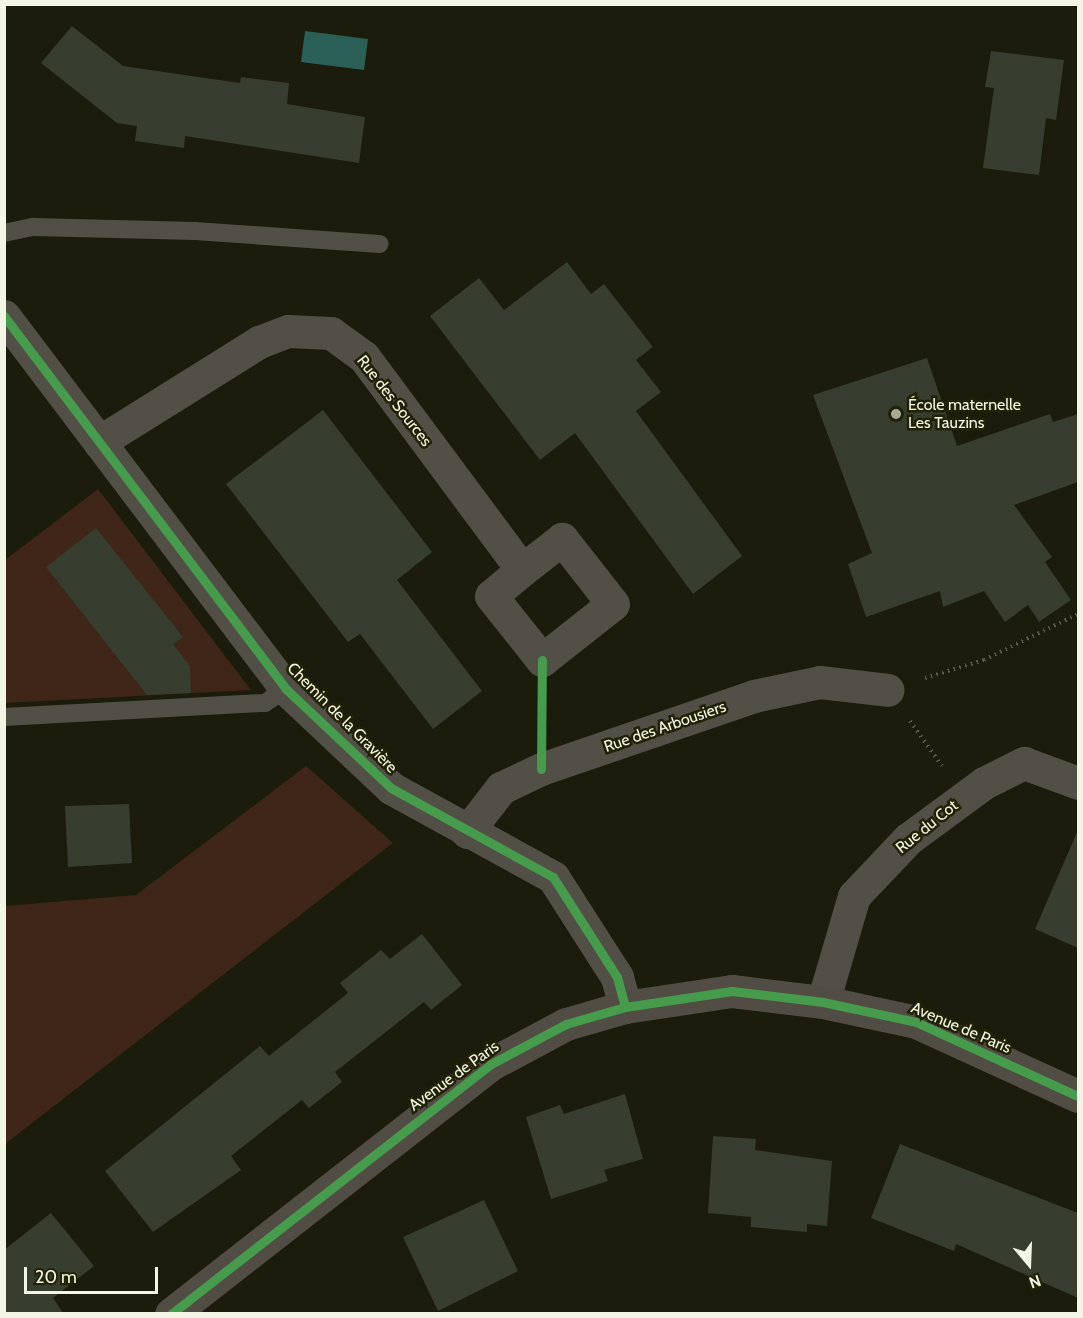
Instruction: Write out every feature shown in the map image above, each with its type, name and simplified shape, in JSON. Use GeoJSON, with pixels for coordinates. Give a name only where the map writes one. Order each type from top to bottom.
{"type":"FeatureCollection","features":[{"type":"Feature","properties":{"kind":"street","name":"Chemin de la Gravière"},"geometry":{"type":"LineString","coordinates":[[4,316],[286,689],[391,788],[467,832],[554,877],[612,969],[625,1007]]}},
{"type":"Feature","properties":{"kind":"street","name":"Rue des Sources"},"geometry":{"type":"LineString","coordinates":[[99,442],[259,342],[288,331],[331,333],[364,357],[522,570]]}},
{"type":"Feature","properties":{"kind":"street","name":"Rue des Arbousiers"},"geometry":{"type":"LineString","coordinates":[[467,832],[501,788],[532,773],[754,696],[820,682],[888,690]]}},
{"type":"Feature","properties":{"kind":"street","name":"Rue du Cot"},"geometry":{"type":"LineString","coordinates":[[823,1002],[854,896],[908,839],[965,797],[1024,763],[1078,783]]}},
{"type":"Feature","properties":{"kind":"street","name":"Avenue de Paris"},"geometry":{"type":"LineString","coordinates":[[171,1314],[491,1064],[566,1024],[625,1007],[732,991],[823,1002],[916,1022],[1078,1096]]}},
{"type":"Feature","properties":{"kind":"lane"},"geometry":{"type":"LineString","coordinates":[[4,233],[33,227],[195,231],[380,243]]}},
{"type":"Feature","properties":{"kind":"lane"},"geometry":{"type":"LineString","coordinates":[[4,717],[265,703],[286,689]]}},
{"type":"Feature","properties":{"kind":"path"},"geometry":{"type":"LineString","coordinates":[[965,797],[888,690],[984,660],[1078,614]]}},
{"type":"Feature","properties":{"kind":"shaded area"},"geometry":{"type":"Polygon","coordinates":[[[98,489],[251,690],[5,703],[5,560],[98,489]]]}},
{"type":"Feature","properties":{"kind":"shaded area"},"geometry":{"type":"Polygon","coordinates":[[[306,766],[393,843],[5,1144],[5,906],[136,895],[306,766]]]}},
{"type":"Feature","properties":{"kind":"water"},"geometry":{"type":"Polygon","coordinates":[[[305,31],[368,39],[364,70],[301,62],[305,31]]]}},
{"type":"Feature","properties":{"kind":"building"},"geometry":{"type":"Polygon","coordinates":[[[72,26],[123,66],[240,83],[241,77],[289,83],[287,104],[365,117],[359,163],[185,136],[184,148],[135,141],[137,126],[117,123],[41,63],[72,26]]]}},
{"type":"Feature","properties":{"kind":"building"},"geometry":{"type":"Polygon","coordinates":[[[991,51],[1064,60],[1056,120],[1046,118],[1039,175],[983,168],[994,88],[985,87],[991,51]]]}},
{"type":"Feature","properties":{"kind":"building"},"geometry":{"type":"Polygon","coordinates":[[[567,262],[591,294],[604,284],[653,347],[636,360],[661,392],[636,411],[742,556],[693,594],[575,433],[540,460],[430,316],[479,278],[504,310],[567,262]]]}},
{"type":"Feature","properties":{"kind":"building"},"geometry":{"type":"Polygon","coordinates":[[[927,358],[957,446],[1050,414],[1053,422],[1078,414],[1078,482],[1014,505],[1052,557],[1045,562],[1071,600],[1039,622],[1028,605],[1005,622],[984,591],[943,607],[940,591],[866,617],[848,564],[872,553],[813,395],[927,358]]]}},
{"type":"Feature","properties":{"kind":"building"},"geometry":{"type":"Polygon","coordinates":[[[323,410],[432,552],[397,580],[482,691],[433,729],[360,634],[348,642],[226,484],[323,410]]]}},
{"type":"Feature","properties":{"kind":"building"},"geometry":{"type":"Polygon","coordinates":[[[96,528],[183,637],[173,644],[190,666],[191,693],[147,695],[46,567],[96,528]]]}},
{"type":"Feature","properties":{"kind":"building"},"geometry":{"type":"Polygon","coordinates":[[[129,804],[132,863],[68,867],[65,806],[129,804]]]}},
{"type":"Feature","properties":{"kind":"building"},"geometry":{"type":"Polygon","coordinates":[[[1078,830],[1078,948],[1035,929],[1078,830]]]}},
{"type":"Feature","properties":{"kind":"building"},"geometry":{"type":"Polygon","coordinates":[[[422,934],[462,985],[431,1010],[424,1002],[335,1072],[342,1082],[309,1108],[302,1100],[231,1156],[241,1170],[153,1232],[105,1171],[260,1046],[269,1056],[348,993],[340,983],[381,950],[390,959],[422,934]]]}},
{"type":"Feature","properties":{"kind":"building"},"geometry":{"type":"Polygon","coordinates":[[[625,1094],[643,1159],[604,1170],[608,1181],[551,1199],[526,1117],[560,1105],[564,1114],[625,1094]]]}},
{"type":"Feature","properties":{"kind":"building"},"geometry":{"type":"Polygon","coordinates":[[[713,1136],[756,1139],[755,1150],[832,1161],[827,1226],[807,1224],[807,1232],[751,1227],[751,1217],[708,1213],[713,1136]]]}},
{"type":"Feature","properties":{"kind":"building"},"geometry":{"type":"Polygon","coordinates":[[[900,1144],[1078,1213],[1078,1298],[956,1244],[954,1251],[871,1218],[900,1144]]]}},
{"type":"Feature","properties":{"kind":"building"},"geometry":{"type":"Polygon","coordinates":[[[484,1200],[518,1271],[438,1311],[403,1237],[484,1200]]]}},
{"type":"Feature","properties":{"kind":"building"},"geometry":{"type":"Polygon","coordinates":[[[51,1213],[94,1266],[53,1298],[64,1314],[4,1314],[4,1250],[51,1213]]]}},
{"type":"Feature","properties":{"kind":"cycle path"},"geometry":{"type":"LineString","coordinates":[[4,316],[286,689],[391,788],[553,877],[617,977],[625,1007]]}},
{"type":"Feature","properties":{"kind":"cycle path"},"geometry":{"type":"LineString","coordinates":[[541,769],[542,660]]}},
{"type":"Feature","properties":{"kind":"cycle path"},"geometry":{"type":"LineString","coordinates":[[171,1314],[491,1064],[566,1024],[625,1007],[732,991],[823,1002],[916,1022],[1078,1096]]}},
{"type":"Feature","properties":{"kind":"place","name":"École maternelle Les Tauzins"},"geometry":{"type":"Point","coordinates":[896,414]}}]}
